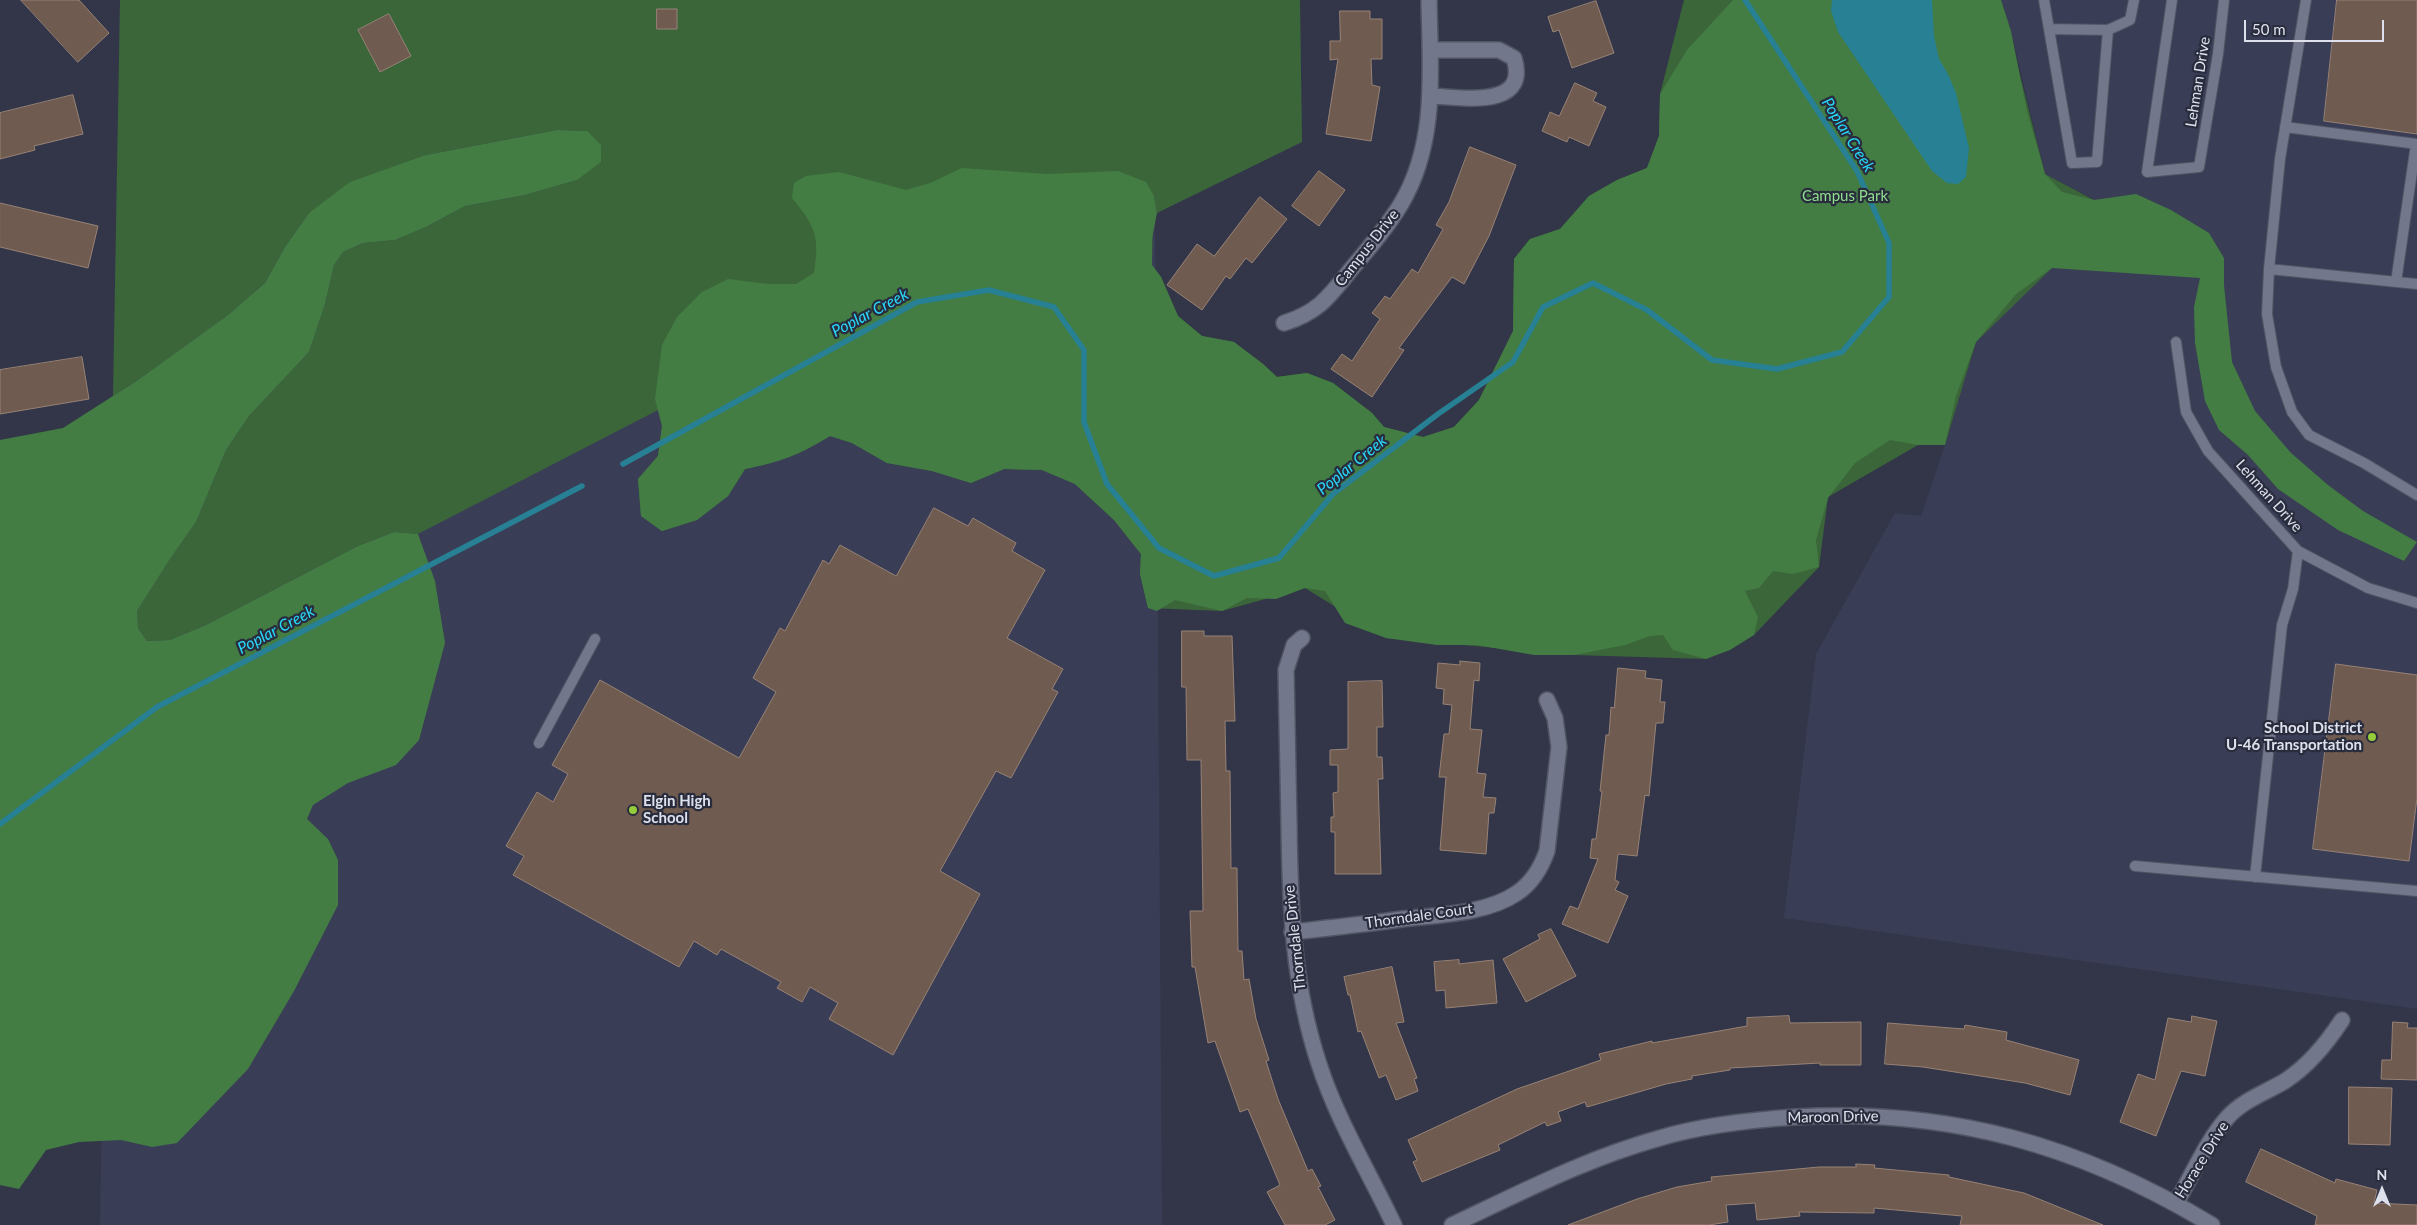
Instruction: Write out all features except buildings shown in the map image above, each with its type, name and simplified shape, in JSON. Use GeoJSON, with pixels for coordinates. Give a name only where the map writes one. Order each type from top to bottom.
{"type":"FeatureCollection","features":[{"type":"Feature","properties":{"kind":"street","name":"Campus Drive"},"geometry":{"type":"LineString","coordinates":[[1284,323],[1314,311],[1327,299],[1380,234],[1402,203],[1421,154],[1428,127],[1430,96],[1429,0]]}},
{"type":"Feature","properties":{"kind":"street"},"geometry":{"type":"LineString","coordinates":[[1430,50],[1500,50],[1514,58],[1518,70],[1514,86],[1504,94],[1487,98],[1430,96]]}},
{"type":"Feature","properties":{"kind":"street","name":"Thorndale Drive"},"geometry":{"type":"LineString","coordinates":[[1302,638],[1294,645],[1286,670],[1292,932],[1302,1001],[1319,1064],[1334,1103],[1394,1225]]}},
{"type":"Feature","properties":{"kind":"street","name":"Thorndale Court"},"geometry":{"type":"LineString","coordinates":[[1292,932],[1464,912],[1516,894],[1532,881],[1541,867],[1547,851],[1559,747],[1555,718],[1547,700]]}},
{"type":"Feature","properties":{"kind":"street","name":"Horace Drive"},"geometry":{"type":"LineString","coordinates":[[2176,1203],[2227,1118],[2243,1104],[2286,1081],[2328,1042],[2342,1020]]}},
{"type":"Feature","properties":{"kind":"street","name":"Maroon Drive"},"geometry":{"type":"LineString","coordinates":[[1452,1225],[1581,1164],[1661,1137],[1707,1127],[1764,1119],[1871,1115],[1920,1119],[1979,1129],[2042,1146],[2096,1165],[2176,1203],[2212,1225]]}},
{"type":"Feature","properties":{"kind":"lane"},"geometry":{"type":"LineString","coordinates":[[2044,0],[2072,163],[2097,162],[2108,30]]}},
{"type":"Feature","properties":{"kind":"lane"},"geometry":{"type":"LineString","coordinates":[[2049,29],[2108,30],[2130,20],[2134,0]]}},
{"type":"Feature","properties":{"kind":"lane","name":"Lehman Drive"},"geometry":{"type":"LineString","coordinates":[[2172,0],[2147,172],[2200,167],[2218,54],[2224,0]]}},
{"type":"Feature","properties":{"kind":"lane"},"geometry":{"type":"LineString","coordinates":[[2306,0],[2285,127],[2269,269],[2269,323],[2276,367],[2292,412],[2309,435],[2364,463],[2417,495]]}},
{"type":"Feature","properties":{"kind":"lane"},"geometry":{"type":"LineString","coordinates":[[2285,127],[2416,144],[2396,282]]}},
{"type":"Feature","properties":{"kind":"lane"},"geometry":{"type":"LineString","coordinates":[[2269,269],[2417,284]]}},
{"type":"Feature","properties":{"kind":"lane","name":"Lehman Drive"},"geometry":{"type":"LineString","coordinates":[[2176,342],[2186,412],[2208,451],[2298,551],[2368,588],[2417,603]]}},
{"type":"Feature","properties":{"kind":"lane"},"geometry":{"type":"LineString","coordinates":[[2255,877],[2282,625],[2293,589],[2298,551]]}},
{"type":"Feature","properties":{"kind":"lane"},"geometry":{"type":"LineString","coordinates":[[539,743],[595,639]]}},
{"type":"Feature","properties":{"kind":"lane"},"geometry":{"type":"LineString","coordinates":[[2135,866],[2417,892]]}},
{"type":"Feature","properties":{"kind":"shaded area","name":"Elgin High School"},"geometry":{"type":"Polygon","coordinates":[[[120,0],[1300,0],[1302,142],[1155,214],[1162,1225],[100,1225],[120,0]]]}},
{"type":"Feature","properties":{"kind":"shaded area"},"geometry":{"type":"Polygon","coordinates":[[[2001,0],[2417,0],[2417,1009],[1784,918],[1816,654],[1895,513],[1921,516],[1976,342],[2094,199],[2045,174],[2011,31],[2001,0]]]}},
{"type":"Feature","properties":{"kind":"green space"},"geometry":{"type":"Polygon","coordinates":[[[120,0],[1300,0],[1302,142],[1157,213],[1154,196],[1152,265],[1161,277],[1178,316],[1202,336],[1234,342],[1277,377],[1307,373],[1333,383],[1372,413],[1384,427],[1423,437],[1454,427],[1479,400],[1513,331],[1514,259],[1530,239],[1560,229],[1589,196],[1617,180],[1647,168],[1659,136],[1660,94],[1684,0],[2001,0],[2045,174],[2094,200],[2052,268],[1976,342],[1945,445],[1918,445],[1828,497],[1819,567],[1754,635],[1706,659],[1574,655],[1386,638],[1305,588],[1222,611],[1148,608],[1140,574],[1141,554],[1114,520],[1075,484],[1042,470],[1004,469],[971,483],[932,471],[887,463],[852,443],[830,436],[789,457],[745,469],[728,496],[697,520],[662,531],[641,516],[638,479],[658,456],[662,426],[658,410],[418,534],[394,532],[358,546],[206,625],[170,640],[147,641],[138,628],[137,611],[196,522],[226,450],[249,416],[309,352],[325,304],[334,265],[343,252],[363,243],[395,240],[426,227],[465,206],[525,195],[577,180],[587,131],[557,130],[426,155],[309,213],[285,247],[265,283],[228,315],[113,396],[120,0]]]}},
{"type":"Feature","properties":{"kind":"green space","name":"Campus Park"},"geometry":{"type":"Polygon","coordinates":[[[1733,0],[2001,0],[2011,31],[2027,111],[2045,174],[2062,192],[2094,200],[2136,194],[2171,210],[2209,233],[2224,258],[2224,285],[2232,362],[2255,411],[2291,453],[2328,485],[2363,511],[2417,542],[2404,561],[2338,530],[2278,489],[2248,455],[2219,430],[2205,401],[2195,343],[2194,307],[2200,278],[2052,268],[2016,294],[1976,342],[1956,396],[1945,445],[1918,445],[1890,440],[1855,463],[1828,498],[1816,540],[1819,567],[1793,574],[1773,571],[1759,588],[1745,591],[1758,617],[1754,635],[1730,650],[1706,659],[1673,650],[1663,635],[1650,636],[1625,645],[1574,655],[1534,655],[1477,645],[1437,645],[1386,638],[1345,623],[1325,591],[1305,588],[1276,599],[1247,598],[1222,611],[1175,600],[1157,611],[1148,608],[1140,574],[1141,554],[1114,520],[1075,484],[1042,470],[1004,469],[971,483],[932,471],[887,463],[852,443],[830,436],[789,457],[745,469],[728,496],[697,520],[662,531],[641,516],[638,479],[658,456],[662,426],[655,399],[662,345],[677,317],[702,292],[728,279],[768,284],[796,284],[814,273],[816,240],[811,224],[792,198],[794,183],[806,176],[839,172],[906,190],[930,183],[962,168],[1047,174],[1118,171],[1146,182],[1154,196],[1157,213],[1152,238],[1152,265],[1161,277],[1178,316],[1202,336],[1234,342],[1277,377],[1307,373],[1333,383],[1372,413],[1384,427],[1423,437],[1454,427],[1479,400],[1513,331],[1514,259],[1530,239],[1560,229],[1589,196],[1617,180],[1647,168],[1659,136],[1660,94],[1687,50],[1733,0]]]}},
{"type":"Feature","properties":{"kind":"green space"},"geometry":{"type":"Polygon","coordinates":[[[557,130],[587,131],[601,145],[601,162],[577,180],[525,195],[465,206],[426,227],[395,240],[363,243],[343,252],[334,265],[325,304],[309,352],[249,416],[226,450],[196,522],[137,611],[138,628],[147,641],[170,640],[206,625],[358,546],[394,532],[418,534],[435,581],[445,643],[419,740],[396,765],[348,783],[313,805],[307,819],[328,839],[338,860],[338,905],[294,991],[248,1069],[177,1143],[152,1147],[121,1140],[79,1142],[46,1150],[19,1189],[0,1185],[0,440],[63,428],[138,380],[228,315],[265,283],[285,247],[309,213],[350,182],[426,155],[557,130]]]}},
{"type":"Feature","properties":{"kind":"water"},"geometry":{"type":"Polygon","coordinates":[[[1832,0],[1932,0],[1934,36],[1939,59],[1956,93],[1969,148],[1966,177],[1958,184],[1947,183],[1932,171],[1838,32],[1831,11],[1832,0]]]}},
{"type":"Feature","properties":{"kind":"waterway","name":"Poplar Creek"},"geometry":{"type":"LineString","coordinates":[[623,464],[917,302],[989,290],[1054,307],[1084,350],[1084,422],[1107,484],[1159,548],[1214,576],[1279,558],[1333,494],[1438,414],[1513,362],[1543,307],[1593,283],[1647,310],[1712,360],[1777,369],[1842,352],[1889,297],[1889,243],[1857,171],[1745,0]]}},
{"type":"Feature","properties":{"kind":"waterway","name":"Poplar Creek"},"geometry":{"type":"LineString","coordinates":[[0,824],[157,707],[582,486]]}},
{"type":"Feature","properties":{"kind":"place","name":"School District U-46 Transportation"},"geometry":{"type":"Point","coordinates":[2372,737]}},
{"type":"Feature","properties":{"kind":"place","name":"Elgin High School"},"geometry":{"type":"Point","coordinates":[633,810]}}]}
